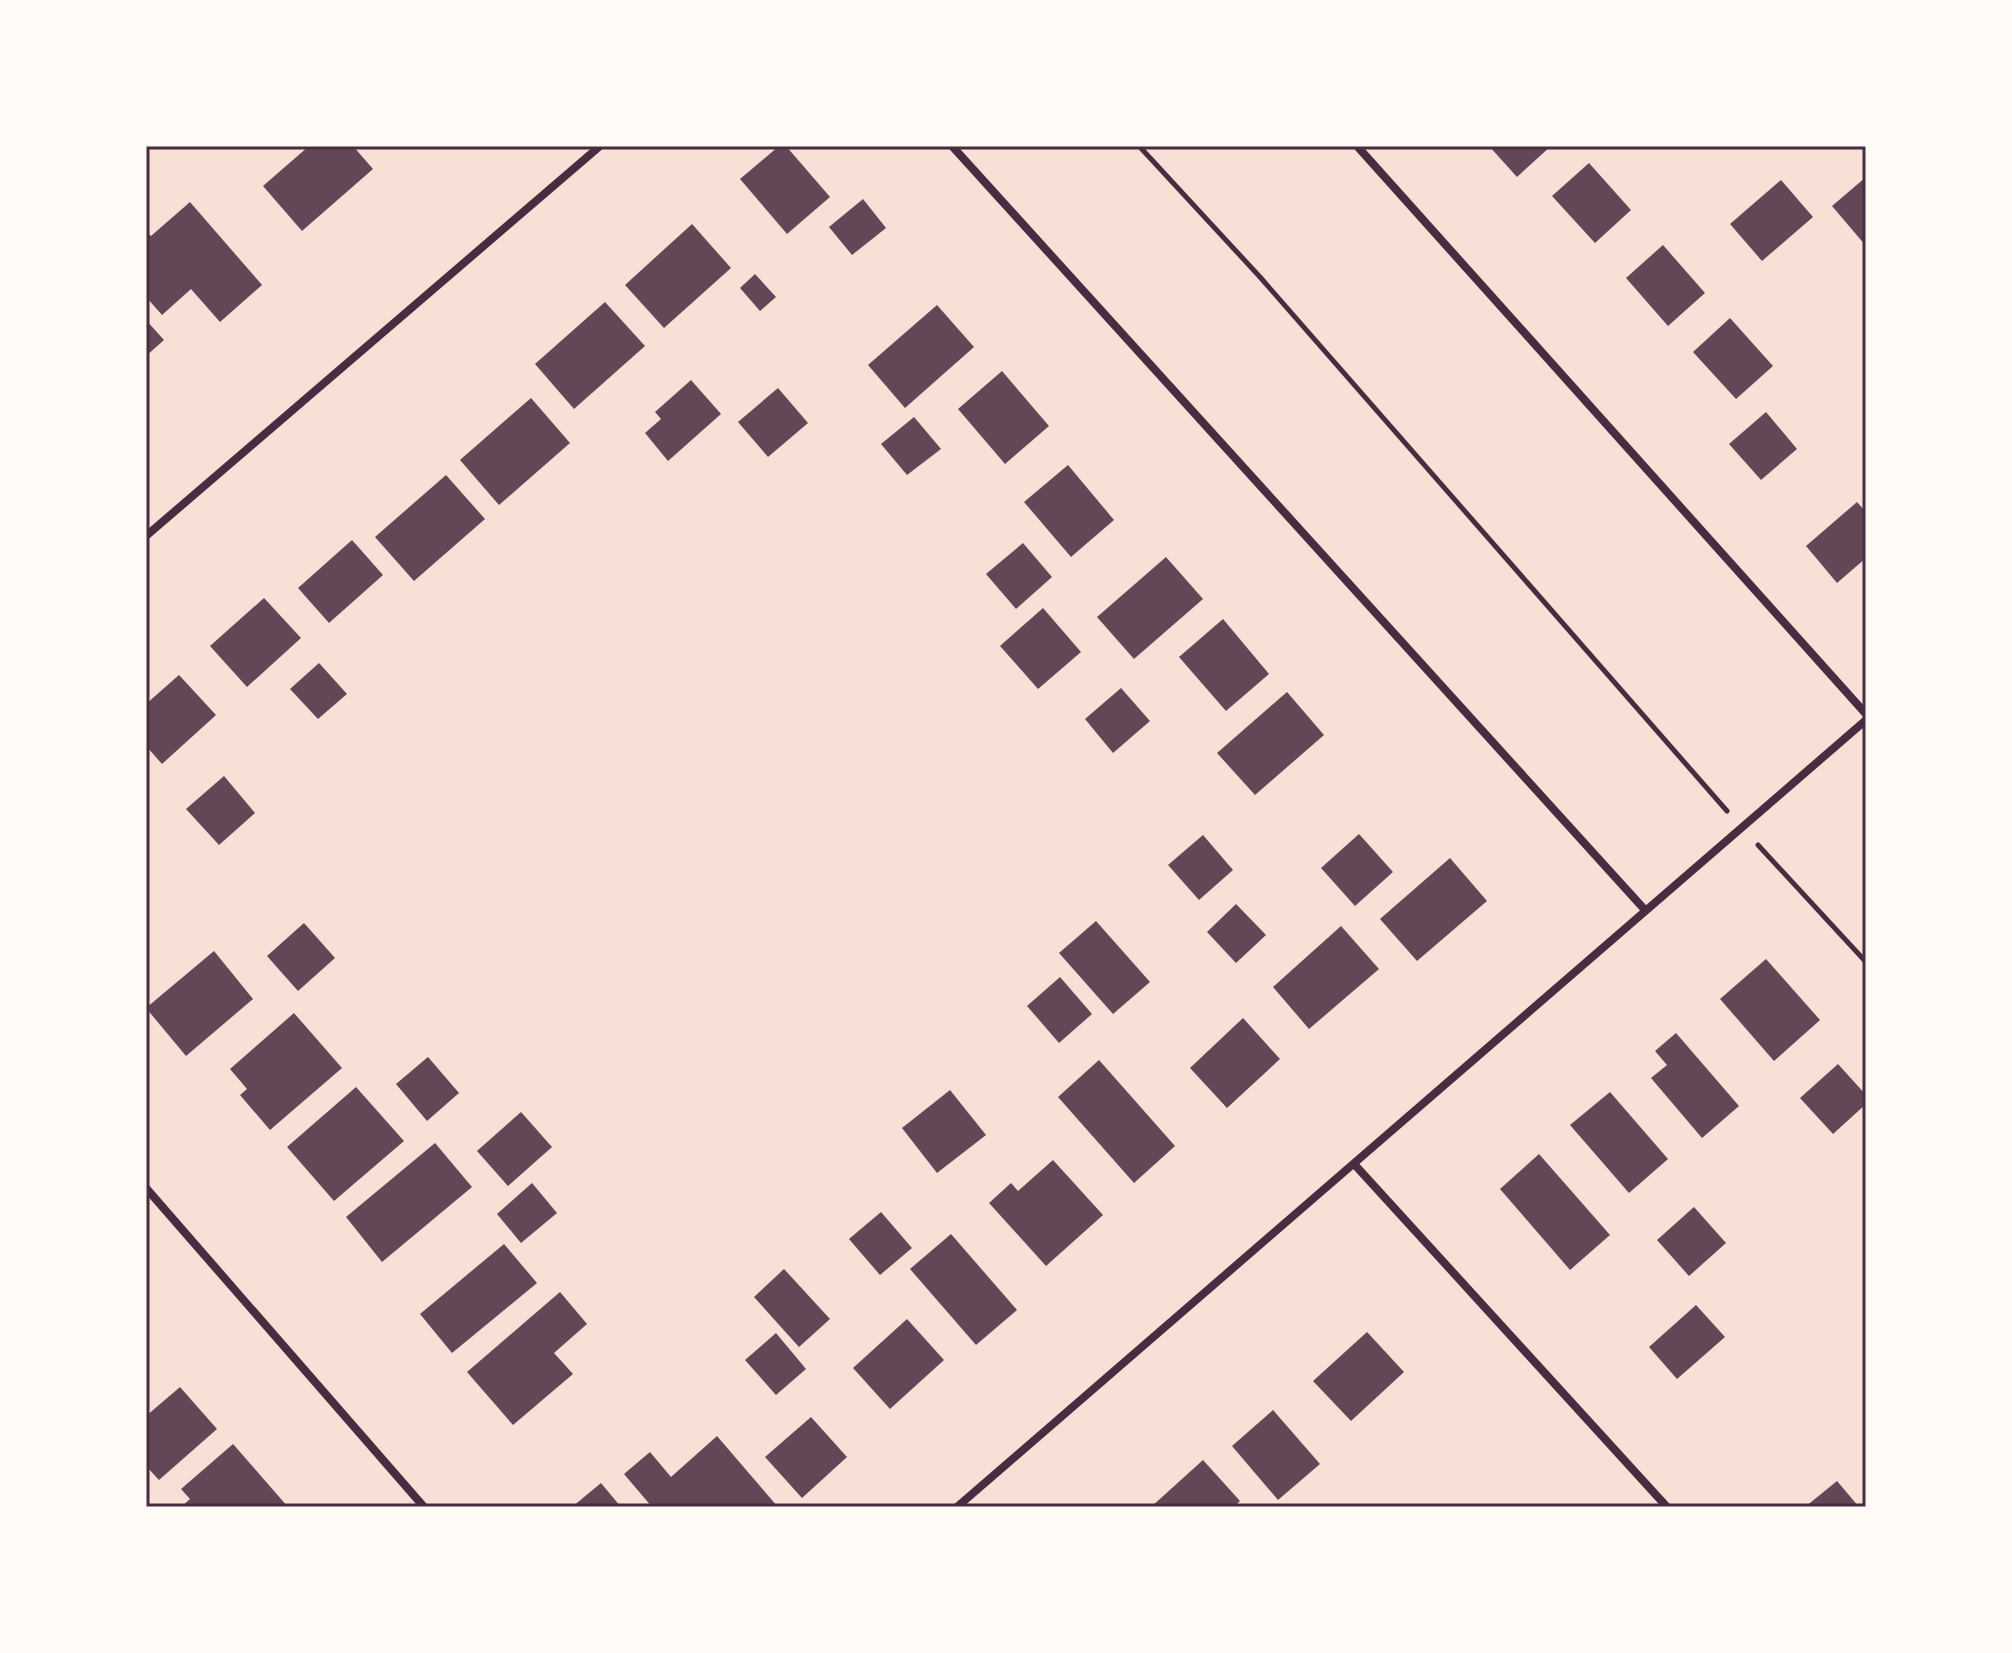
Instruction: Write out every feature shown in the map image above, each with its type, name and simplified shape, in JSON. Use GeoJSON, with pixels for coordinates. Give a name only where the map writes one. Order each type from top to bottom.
{"type":"FeatureCollection","features":[{"type":"Feature","properties":{"kind":"street"},"geometry":{"type":"LineString","coordinates":[[146,536],[600,146]]}},
{"type":"Feature","properties":{"kind":"street"},"geometry":{"type":"LineString","coordinates":[[952,146],[1645,910]]}},
{"type":"Feature","properties":{"kind":"street"},"geometry":{"type":"LineString","coordinates":[[1357,146],[1866,714]]}},
{"type":"Feature","properties":{"kind":"street"},"geometry":{"type":"LineString","coordinates":[[957,1507],[1866,720]]}},
{"type":"Feature","properties":{"kind":"street"},"geometry":{"type":"LineString","coordinates":[[1355,1165],[1667,1507]]}},
{"type":"Feature","properties":{"kind":"street"},"geometry":{"type":"LineString","coordinates":[[146,1188],[424,1507]]}},
{"type":"Feature","properties":{"kind":"path"},"geometry":{"type":"LineString","coordinates":[[1139,146],[1260,277],[1721,805]]}},
{"type":"Feature","properties":{"kind":"path"},"geometry":{"type":"LineString","coordinates":[[1764,852],[1866,962]]}},
{"type":"Feature","properties":{"kind":"building"},"geometry":{"type":"Polygon","coordinates":[[[309,146],[353,146],[373,169],[302,231],[263,186],[309,146]]]}},
{"type":"Feature","properties":{"kind":"building"},"geometry":{"type":"Polygon","coordinates":[[[779,146],[786,146],[830,197],[787,234],[740,179],[779,146]]]}},
{"type":"Feature","properties":{"kind":"building"},"geometry":{"type":"Polygon","coordinates":[[[1489,146],[1551,146],[1517,177],[1489,146]]]}},
{"type":"Feature","properties":{"kind":"building"},"geometry":{"type":"Polygon","coordinates":[[[1589,163],[1631,210],[1595,243],[1552,196],[1589,163]]]}},
{"type":"Feature","properties":{"kind":"building"},"geometry":{"type":"Polygon","coordinates":[[[1866,177],[1866,246],[1832,206],[1866,177]]]}},
{"type":"Feature","properties":{"kind":"building"},"geometry":{"type":"Polygon","coordinates":[[[1781,180],[1813,217],[1762,261],[1730,224],[1781,180]]]}},
{"type":"Feature","properties":{"kind":"building"},"geometry":{"type":"Polygon","coordinates":[[[863,199],[886,228],[852,255],[829,227],[863,199]]]}},
{"type":"Feature","properties":{"kind":"building"},"geometry":{"type":"Polygon","coordinates":[[[190,202],[262,285],[220,322],[191,289],[162,315],[146,297],[146,231],[151,236],[190,202]]]}},
{"type":"Feature","properties":{"kind":"building"},"geometry":{"type":"Polygon","coordinates":[[[692,224],[731,268],[664,328],[625,285],[692,224]]]}},
{"type":"Feature","properties":{"kind":"building"},"geometry":{"type":"Polygon","coordinates":[[[1663,245],[1705,293],[1668,326],[1626,278],[1663,245]]]}},
{"type":"Feature","properties":{"kind":"building"},"geometry":{"type":"Polygon","coordinates":[[[755,274],[776,297],[760,311],[740,288],[755,274]]]}},
{"type":"Feature","properties":{"kind":"building"},"geometry":{"type":"Polygon","coordinates":[[[605,302],[645,346],[574,409],[535,364],[605,302]]]}},
{"type":"Feature","properties":{"kind":"building"},"geometry":{"type":"Polygon","coordinates":[[[937,305],[974,347],[905,408],[868,365],[937,305]]]}},
{"type":"Feature","properties":{"kind":"building"},"geometry":{"type":"Polygon","coordinates":[[[1730,318],[1773,366],[1736,399],[1693,352],[1730,318]]]}},
{"type":"Feature","properties":{"kind":"building"},"geometry":{"type":"Polygon","coordinates":[[[146,320],[164,340],[146,356],[146,320]]]}},
{"type":"Feature","properties":{"kind":"building"},"geometry":{"type":"Polygon","coordinates":[[[1002,371],[1049,426],[1005,464],[958,409],[1002,371]]]}},
{"type":"Feature","properties":{"kind":"building"},"geometry":{"type":"Polygon","coordinates":[[[691,380],[721,414],[668,461],[645,433],[661,419],[655,412],[691,380]]]}},
{"type":"Feature","properties":{"kind":"building"},"geometry":{"type":"Polygon","coordinates":[[[778,388],[808,423],[768,457],[738,422],[778,388]]]}},
{"type":"Feature","properties":{"kind":"building"},"geometry":{"type":"Polygon","coordinates":[[[531,398],[570,443],[499,505],[460,460],[531,398]]]}},
{"type":"Feature","properties":{"kind":"building"},"geometry":{"type":"Polygon","coordinates":[[[1766,412],[1797,449],[1761,480],[1729,444],[1766,412]]]}},
{"type":"Feature","properties":{"kind":"building"},"geometry":{"type":"Polygon","coordinates":[[[914,417],[941,449],[907,475],[881,444],[914,417]]]}},
{"type":"Feature","properties":{"kind":"building"},"geometry":{"type":"Polygon","coordinates":[[[1068,465],[1114,520],[1071,557],[1024,502],[1068,465]]]}},
{"type":"Feature","properties":{"kind":"building"},"geometry":{"type":"Polygon","coordinates":[[[446,475],[485,519],[414,581],[375,537],[446,475]]]}},
{"type":"Feature","properties":{"kind":"building"},"geometry":{"type":"Polygon","coordinates":[[[1857,502],[1866,512],[1866,558],[1837,583],[1806,546],[1857,502]]]}},
{"type":"Feature","properties":{"kind":"building"},"geometry":{"type":"Polygon","coordinates":[[[352,540],[383,575],[329,623],[298,588],[352,540]]]}},
{"type":"Feature","properties":{"kind":"building"},"geometry":{"type":"Polygon","coordinates":[[[1023,543],[1052,577],[1016,609],[986,574],[1023,543]]]}},
{"type":"Feature","properties":{"kind":"building"},"geometry":{"type":"Polygon","coordinates":[[[1166,557],[1203,599],[1134,659],[1097,617],[1166,557]]]}},
{"type":"Feature","properties":{"kind":"building"},"geometry":{"type":"Polygon","coordinates":[[[264,598],[301,638],[247,687],[210,646],[264,598]]]}},
{"type":"Feature","properties":{"kind":"building"},"geometry":{"type":"Polygon","coordinates":[[[1043,608],[1081,652],[1038,689],[1000,646],[1043,608]]]}},
{"type":"Feature","properties":{"kind":"building"},"geometry":{"type":"Polygon","coordinates":[[[1223,619],[1269,674],[1226,711],[1179,657],[1223,619]]]}},
{"type":"Feature","properties":{"kind":"building"},"geometry":{"type":"Polygon","coordinates":[[[319,663],[347,694],[318,719],[290,689],[319,663]]]}},
{"type":"Feature","properties":{"kind":"building"},"geometry":{"type":"Polygon","coordinates":[[[179,675],[216,715],[162,764],[146,746],[146,704],[179,675]]]}},
{"type":"Feature","properties":{"kind":"building"},"geometry":{"type":"Polygon","coordinates":[[[1121,688],[1150,721],[1113,753],[1085,719],[1121,688]]]}},
{"type":"Feature","properties":{"kind":"building"},"geometry":{"type":"Polygon","coordinates":[[[1287,692],[1324,735],[1255,795],[1217,753],[1287,692]]]}},
{"type":"Feature","properties":{"kind":"building"},"geometry":{"type":"Polygon","coordinates":[[[224,776],[255,813],[219,845],[186,809],[224,776]]]}},
{"type":"Feature","properties":{"kind":"building"},"geometry":{"type":"Polygon","coordinates":[[[1359,834],[1393,872],[1355,906],[1321,868],[1359,834]]]}},
{"type":"Feature","properties":{"kind":"building"},"geometry":{"type":"Polygon","coordinates":[[[1203,835],[1233,870],[1199,900],[1168,865],[1203,835]]]}},
{"type":"Feature","properties":{"kind":"building"},"geometry":{"type":"Polygon","coordinates":[[[1450,858],[1487,901],[1417,961],[1380,919],[1450,858]]]}},
{"type":"Feature","properties":{"kind":"building"},"geometry":{"type":"Polygon","coordinates":[[[1236,904],[1266,935],[1236,963],[1207,932],[1236,904]]]}},
{"type":"Feature","properties":{"kind":"building"},"geometry":{"type":"Polygon","coordinates":[[[1096,921],[1150,982],[1113,1014],[1059,953],[1096,921]]]}},
{"type":"Feature","properties":{"kind":"building"},"geometry":{"type":"Polygon","coordinates":[[[304,923],[335,958],[298,991],[267,956],[304,923]]]}},
{"type":"Feature","properties":{"kind":"building"},"geometry":{"type":"Polygon","coordinates":[[[1341,926],[1379,969],[1309,1029],[1273,987],[1341,926]]]}},
{"type":"Feature","properties":{"kind":"building"},"geometry":{"type":"Polygon","coordinates":[[[214,951],[253,999],[186,1056],[146,1008],[214,951]]]}},
{"type":"Feature","properties":{"kind":"building"},"geometry":{"type":"Polygon","coordinates":[[[1766,959],[1820,1020],[1774,1061],[1720,999],[1766,959]]]}},
{"type":"Feature","properties":{"kind":"building"},"geometry":{"type":"Polygon","coordinates":[[[1060,977],[1092,1014],[1059,1043],[1027,1006],[1060,977]]]}},
{"type":"Feature","properties":{"kind":"building"},"geometry":{"type":"Polygon","coordinates":[[[294,1013],[342,1068],[270,1130],[240,1095],[247,1089],[230,1069],[294,1013]]]}},
{"type":"Feature","properties":{"kind":"building"},"geometry":{"type":"Polygon","coordinates":[[[1243,1018],[1280,1059],[1227,1108],[1190,1068],[1243,1018]]]}},
{"type":"Feature","properties":{"kind":"building"},"geometry":{"type":"Polygon","coordinates":[[[1676,1033],[1739,1106],[1702,1138],[1651,1078],[1667,1065],[1655,1051],[1676,1033]]]}},
{"type":"Feature","properties":{"kind":"building"},"geometry":{"type":"Polygon","coordinates":[[[428,1057],[459,1093],[427,1121],[396,1084],[428,1057]]]}},
{"type":"Feature","properties":{"kind":"building"},"geometry":{"type":"Polygon","coordinates":[[[1099,1060],[1175,1146],[1134,1183],[1058,1097],[1099,1060]]]}},
{"type":"Feature","properties":{"kind":"building"},"geometry":{"type":"Polygon","coordinates":[[[1838,1064],[1866,1095],[1866,1104],[1833,1134],[1800,1098],[1838,1064]]]}},
{"type":"Feature","properties":{"kind":"building"},"geometry":{"type":"Polygon","coordinates":[[[356,1087],[404,1141],[334,1201],[287,1147],[356,1087]]]}},
{"type":"Feature","properties":{"kind":"building"},"geometry":{"type":"Polygon","coordinates":[[[950,1090],[986,1135],[937,1173],[902,1128],[950,1090]]]}},
{"type":"Feature","properties":{"kind":"building"},"geometry":{"type":"Polygon","coordinates":[[[1610,1092],[1668,1159],[1629,1193],[1570,1125],[1610,1092]]]}},
{"type":"Feature","properties":{"kind":"building"},"geometry":{"type":"Polygon","coordinates":[[[521,1112],[552,1147],[508,1186],[477,1151],[521,1112]]]}},
{"type":"Feature","properties":{"kind":"building"},"geometry":{"type":"Polygon","coordinates":[[[435,1143],[472,1187],[382,1262],[346,1217],[435,1143]]]}},
{"type":"Feature","properties":{"kind":"building"},"geometry":{"type":"Polygon","coordinates":[[[1539,1154],[1610,1235],[1570,1270],[1500,1189],[1539,1154]]]}},
{"type":"Feature","properties":{"kind":"building"},"geometry":{"type":"Polygon","coordinates":[[[1053,1160],[1103,1215],[1046,1266],[989,1203],[1011,1183],[1018,1191],[1053,1160]]]}},
{"type":"Feature","properties":{"kind":"building"},"geometry":{"type":"Polygon","coordinates":[[[532,1183],[557,1213],[521,1243],[497,1214],[532,1183]]]}},
{"type":"Feature","properties":{"kind":"building"},"geometry":{"type":"Polygon","coordinates":[[[1694,1207],[1726,1243],[1689,1276],[1657,1240],[1694,1207]]]}},
{"type":"Feature","properties":{"kind":"building"},"geometry":{"type":"Polygon","coordinates":[[[881,1212],[912,1248],[880,1275],[849,1239],[881,1212]]]}},
{"type":"Feature","properties":{"kind":"building"},"geometry":{"type":"Polygon","coordinates":[[[951,1234],[1017,1310],[976,1345],[910,1269],[951,1234]]]}},
{"type":"Feature","properties":{"kind":"building"},"geometry":{"type":"Polygon","coordinates":[[[504,1244],[537,1283],[452,1353],[420,1314],[504,1244]]]}},
{"type":"Feature","properties":{"kind":"building"},"geometry":{"type":"Polygon","coordinates":[[[784,1269],[830,1319],[799,1347],[754,1297],[784,1269]]]}},
{"type":"Feature","properties":{"kind":"building"},"geometry":{"type":"Polygon","coordinates":[[[560,1292],[587,1324],[554,1353],[573,1374],[513,1425],[467,1372],[560,1292]]]}},
{"type":"Feature","properties":{"kind":"building"},"geometry":{"type":"Polygon","coordinates":[[[1696,1305],[1725,1337],[1677,1379],[1649,1347],[1696,1305]]]}},
{"type":"Feature","properties":{"kind":"building"},"geometry":{"type":"Polygon","coordinates":[[[907,1319],[944,1360],[890,1409],[853,1368],[907,1319]]]}},
{"type":"Feature","properties":{"kind":"building"},"geometry":{"type":"Polygon","coordinates":[[[1367,1332],[1404,1372],[1351,1421],[1313,1381],[1367,1332]]]}},
{"type":"Feature","properties":{"kind":"building"},"geometry":{"type":"Polygon","coordinates":[[[776,1333],[806,1369],[776,1395],[745,1360],[776,1333]]]}},
{"type":"Feature","properties":{"kind":"building"},"geometry":{"type":"Polygon","coordinates":[[[180,1387],[217,1429],[159,1480],[146,1466],[146,1416],[180,1387]]]}},
{"type":"Feature","properties":{"kind":"building"},"geometry":{"type":"Polygon","coordinates":[[[1273,1410],[1320,1464],[1278,1500],[1232,1446],[1273,1410]]]}},
{"type":"Feature","properties":{"kind":"building"},"geometry":{"type":"Polygon","coordinates":[[[811,1417],[847,1457],[802,1498],[765,1457],[811,1417]]]}},
{"type":"Feature","properties":{"kind":"building"},"geometry":{"type":"Polygon","coordinates":[[[717,1436],[778,1507],[652,1507],[624,1474],[650,1452],[671,1477],[717,1436]]]}},
{"type":"Feature","properties":{"kind":"building"},"geometry":{"type":"Polygon","coordinates":[[[233,1444],[288,1507],[181,1507],[190,1499],[181,1489],[233,1444]]]}},
{"type":"Feature","properties":{"kind":"building"},"geometry":{"type":"Polygon","coordinates":[[[1203,1460],[1240,1501],[1234,1507],[1151,1507],[1203,1460]]]}},
{"type":"Feature","properties":{"kind":"building"},"geometry":{"type":"Polygon","coordinates":[[[1837,1481],[1859,1507],[1805,1507],[1837,1481]]]}},
{"type":"Feature","properties":{"kind":"building"},"geometry":{"type":"Polygon","coordinates":[[[601,1483],[621,1507],[572,1507],[601,1483]]]}}]}
